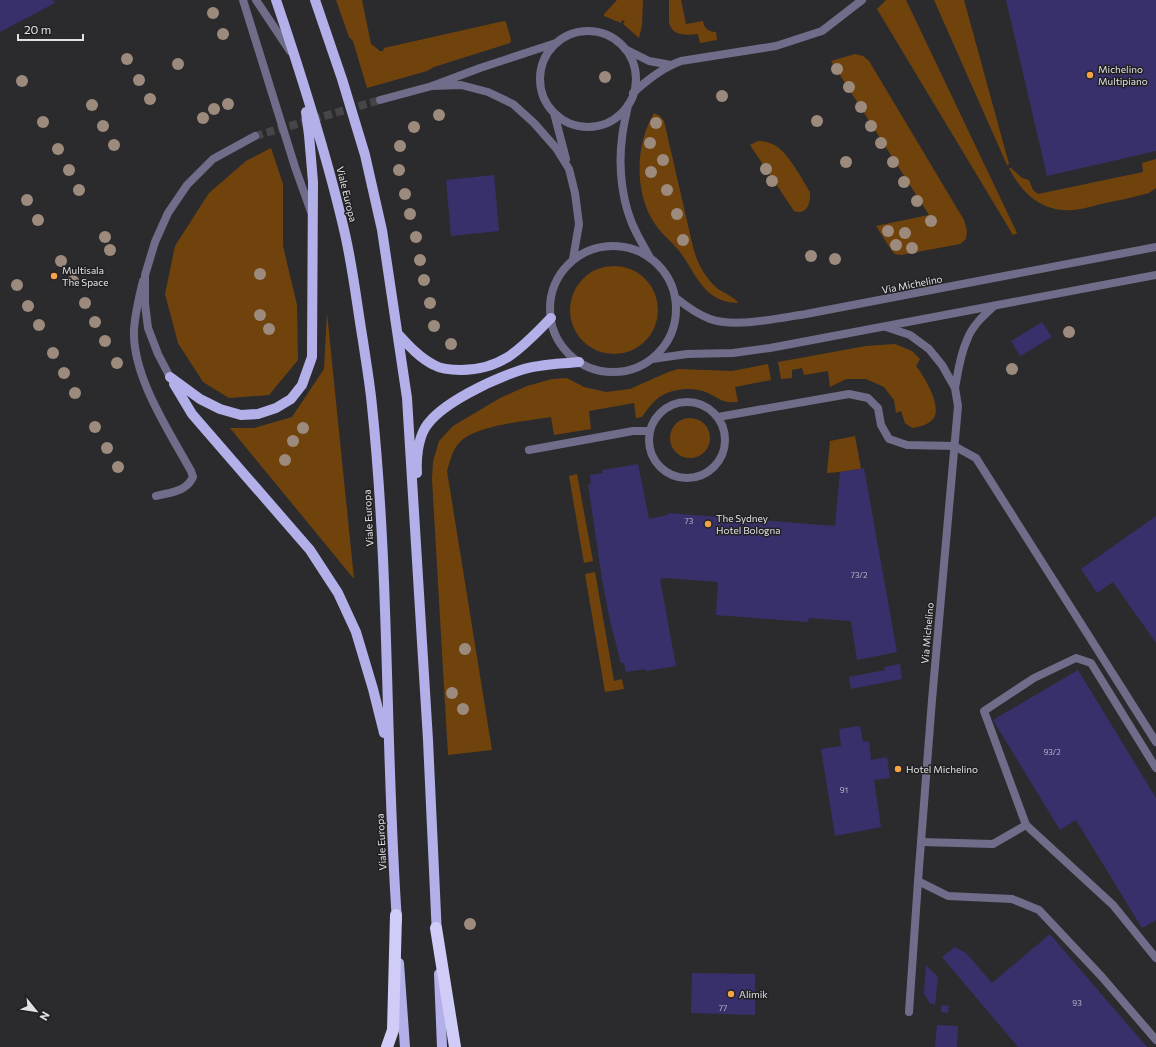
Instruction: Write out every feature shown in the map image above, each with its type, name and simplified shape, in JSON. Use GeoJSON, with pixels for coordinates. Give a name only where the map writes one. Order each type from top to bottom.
{"type":"FeatureCollection","features":[{"type":"Feature","properties":{"kind":"highway"},"geometry":{"type":"LineString","coordinates":[[387,1047],[393,1030],[396,915]]}},
{"type":"Feature","properties":{"kind":"highway"},"geometry":{"type":"LineString","coordinates":[[436,928],[455,1047]]}},
{"type":"Feature","properties":{"kind":"main road","name":"Viale Europa"},"geometry":{"type":"LineString","coordinates":[[276,0],[302,78],[329,170],[345,235],[355,289],[372,405],[381,523],[396,915],[405,1047]]}},
{"type":"Feature","properties":{"kind":"main road"},"geometry":{"type":"LineString","coordinates":[[316,0],[342,78],[365,156],[382,230],[398,335],[407,398],[428,740]]}},
{"type":"Feature","properties":{"kind":"main road"},"geometry":{"type":"LineString","coordinates":[[170,377],[200,399],[241,415],[258,414],[276,408],[291,399],[302,385],[312,357],[313,182],[310,135],[302,78]]}},
{"type":"Feature","properties":{"kind":"main road"},"geometry":{"type":"LineString","coordinates":[[398,335],[434,365],[458,370],[473,369],[489,366],[510,356],[526,343],[551,318]]}},
{"type":"Feature","properties":{"kind":"main road"},"geometry":{"type":"LineString","coordinates":[[442,1047],[417,467],[420,444],[425,428],[439,412],[465,395],[522,370],[544,365],[579,362]]}},
{"type":"Feature","properties":{"kind":"main road"},"geometry":{"type":"LineString","coordinates":[[170,377],[192,414],[310,550],[338,593],[356,632],[373,689],[389,753]]}},
{"type":"Feature","properties":{"kind":"street"},"geometry":{"type":"LineString","coordinates":[[243,0],[295,167],[313,219]]}},
{"type":"Feature","properties":{"kind":"street"},"geometry":{"type":"LineString","coordinates":[[256,0],[295,58]]}},
{"type":"Feature","properties":{"kind":"street"},"geometry":{"type":"LineString","coordinates":[[633,94],[650,78],[671,64],[680,61],[776,46],[822,31],[862,0]]}},
{"type":"Feature","properties":{"kind":"street"},"geometry":{"type":"LineString","coordinates":[[584,31],[596,31],[617,41],[625,49],[635,70],[633,94],[621,113],[612,120],[597,126],[581,126],[566,122],[554,113],[544,100],[540,85],[540,70],[546,55],[556,43],[569,34],[584,31]]}},
{"type":"Feature","properties":{"kind":"street"},"geometry":{"type":"LineString","coordinates":[[380,100],[432,86],[480,68],[556,43]]}},
{"type":"Feature","properties":{"kind":"street"},"geometry":{"type":"LineString","coordinates":[[625,49],[649,61],[671,64]]}},
{"type":"Feature","properties":{"kind":"street"},"geometry":{"type":"LineString","coordinates":[[432,86],[461,86],[488,92],[513,104],[534,123],[556,148],[569,169]]}},
{"type":"Feature","properties":{"kind":"street"},"geometry":{"type":"LineString","coordinates":[[628,104],[622,138],[622,183],[627,206],[636,233],[650,258]]}},
{"type":"Feature","properties":{"kind":"street"},"geometry":{"type":"LineString","coordinates":[[554,113],[575,193],[579,224],[573,259]]}},
{"type":"Feature","properties":{"kind":"street"},"geometry":{"type":"LineString","coordinates":[[156,496],[189,485],[193,477],[144,382],[137,354],[134,330],[137,305],[145,275],[155,242],[168,214],[186,185],[213,159],[255,136]]}},
{"type":"Feature","properties":{"kind":"street"},"geometry":{"type":"LineString","coordinates":[[608,245],[634,249],[650,258],[666,273],[676,298],[674,325],[669,338],[662,349],[652,359],[629,370],[616,372],[603,371],[590,368],[579,362],[568,353],[560,343],[554,331],[551,318],[550,305],[555,284],[566,266],[573,259],[594,248],[608,245]]}},
{"type":"Feature","properties":{"kind":"street","name":"Via Michelino"},"geometry":{"type":"LineString","coordinates":[[676,298],[698,314],[712,320],[748,322],[806,314],[1156,248]]}},
{"type":"Feature","properties":{"kind":"street","name":"Via Michelino"},"geometry":{"type":"LineString","coordinates":[[652,359],[687,354],[750,352],[1156,274]]}},
{"type":"Feature","properties":{"kind":"street"},"geometry":{"type":"LineString","coordinates":[[145,275],[148,328],[158,354],[170,377]]}},
{"type":"Feature","properties":{"kind":"street","name":"Via Michelino"},"geometry":{"type":"LineString","coordinates":[[909,1012],[921,842],[958,406],[955,388],[960,360],[967,339],[977,322],[994,306]]}},
{"type":"Feature","properties":{"kind":"street","name":"Via Michelino"},"geometry":{"type":"LineString","coordinates":[[886,327],[910,335],[929,349],[942,365],[955,388]]}},
{"type":"Feature","properties":{"kind":"street"},"geometry":{"type":"LineString","coordinates":[[718,417],[849,394],[868,398],[878,408],[881,424],[889,439],[907,446],[954,446],[976,458],[1156,742]]}},
{"type":"Feature","properties":{"kind":"street"},"geometry":{"type":"LineString","coordinates":[[686,402],[698,403],[709,408],[718,417],[723,427],[725,438],[724,449],[719,460],[712,469],[702,475],[679,477],[658,465],[652,454],[649,443],[650,431],[655,420],[663,410],[674,404],[686,402]]}},
{"type":"Feature","properties":{"kind":"street"},"geometry":{"type":"LineString","coordinates":[[529,450],[633,431],[650,431]]}},
{"type":"Feature","properties":{"kind":"street"},"geometry":{"type":"LineString","coordinates":[[1156,768],[1091,663],[1076,658],[1034,678],[984,710],[1026,825],[1113,905],[1156,958]]}},
{"type":"Feature","properties":{"kind":"street"},"geometry":{"type":"LineString","coordinates":[[921,842],[993,844],[1026,825]]}},
{"type":"Feature","properties":{"kind":"street"},"geometry":{"type":"LineString","coordinates":[[918,881],[948,896],[1012,899],[1039,910],[1102,977],[1156,1040]]}},
{"type":"Feature","properties":{"kind":"shaded area"},"geometry":{"type":"Polygon","coordinates":[[[336,0],[362,0],[371,44],[380,51],[383,51],[384,48],[504,21],[506,22],[511,40],[510,43],[434,67],[427,71],[367,88],[353,41],[349,37],[336,0]]]}},
{"type":"Feature","properties":{"kind":"shaded area"},"geometry":{"type":"Polygon","coordinates":[[[617,0],[643,0],[642,25],[639,38],[623,24],[625,21],[622,20],[621,23],[604,16],[604,14],[617,0]]]}},
{"type":"Feature","properties":{"kind":"shaded area"},"geometry":{"type":"Polygon","coordinates":[[[669,0],[681,0],[686,24],[703,21],[704,26],[707,29],[716,32],[717,40],[700,43],[698,34],[681,34],[674,31],[669,23],[669,0]]]}},
{"type":"Feature","properties":{"kind":"shaded area"},"geometry":{"type":"Polygon","coordinates":[[[886,0],[906,0],[1017,233],[1013,235],[877,9],[886,0]]]}},
{"type":"Feature","properties":{"kind":"shaded area"},"geometry":{"type":"Polygon","coordinates":[[[934,0],[964,0],[1009,164],[1007,165],[934,0]]]}},
{"type":"Feature","properties":{"kind":"shaded area"},"geometry":{"type":"Polygon","coordinates":[[[855,54],[863,56],[869,61],[964,220],[967,231],[966,239],[960,244],[901,255],[895,254],[876,226],[929,215],[831,61],[855,54]]]}},
{"type":"Feature","properties":{"kind":"shaded area"},"geometry":{"type":"Polygon","coordinates":[[[654,113],[660,116],[664,121],[693,247],[699,264],[713,285],[735,299],[738,303],[727,302],[710,294],[704,288],[683,256],[658,228],[648,212],[640,184],[640,154],[643,139],[654,113]]]}},
{"type":"Feature","properties":{"kind":"shaded area"},"geometry":{"type":"Polygon","coordinates":[[[758,141],[767,142],[781,149],[810,192],[809,204],[802,212],[794,211],[750,145],[758,141]]]}},
{"type":"Feature","properties":{"kind":"shaded area"},"geometry":{"type":"Polygon","coordinates":[[[271,148],[283,184],[283,246],[297,305],[298,360],[269,395],[229,398],[203,382],[178,343],[165,294],[175,246],[209,193],[246,161],[271,148]]]}},
{"type":"Feature","properties":{"kind":"shaded area"},"geometry":{"type":"Polygon","coordinates":[[[1156,159],[1156,188],[1149,193],[1074,210],[1053,208],[1043,205],[1035,200],[1020,186],[1009,168],[1011,168],[1022,178],[1029,180],[1033,190],[1038,194],[1143,172],[1142,163],[1156,159]]]}},
{"type":"Feature","properties":{"kind":"shaded area"},"geometry":{"type":"Polygon","coordinates":[[[614,266],[631,269],[645,279],[655,293],[658,310],[655,327],[645,341],[631,351],[614,354],[597,351],[583,341],[573,327],[570,310],[573,293],[583,279],[597,269],[614,266]]]}},
{"type":"Feature","properties":{"kind":"shaded area"},"geometry":{"type":"Polygon","coordinates":[[[327,313],[354,579],[230,428],[254,428],[292,417],[324,369],[327,313]]]}},
{"type":"Feature","properties":{"kind":"shaded area"},"geometry":{"type":"Polygon","coordinates":[[[895,344],[912,351],[920,359],[916,366],[928,384],[936,407],[933,419],[929,423],[912,428],[905,423],[901,411],[896,413],[894,400],[884,387],[866,379],[846,379],[830,387],[828,371],[804,375],[802,368],[792,370],[792,378],[781,379],[778,362],[866,346],[895,344]]]}},
{"type":"Feature","properties":{"kind":"shaded area"},"geometry":{"type":"Polygon","coordinates":[[[768,364],[771,380],[735,387],[738,402],[723,401],[703,391],[682,389],[665,394],[658,398],[642,417],[636,418],[634,403],[589,411],[591,429],[554,435],[551,417],[489,428],[466,437],[459,443],[450,460],[447,471],[492,750],[448,755],[432,479],[433,462],[439,441],[453,426],[500,398],[527,386],[552,379],[567,378],[584,387],[606,392],[630,389],[678,369],[732,371],[768,364]]]}},
{"type":"Feature","properties":{"kind":"shaded area"},"geometry":{"type":"Polygon","coordinates":[[[690,418],[704,424],[710,438],[704,452],[690,458],[676,452],[670,438],[676,424],[690,418]]]}},
{"type":"Feature","properties":{"kind":"shaded area"},"geometry":{"type":"Polygon","coordinates":[[[855,436],[861,469],[827,473],[830,441],[855,436]]]}},
{"type":"Feature","properties":{"kind":"shaded area"},"geometry":{"type":"Polygon","coordinates":[[[577,474],[593,561],[584,563],[569,476],[577,474]]]}},
{"type":"Feature","properties":{"kind":"shaded area"},"geometry":{"type":"Polygon","coordinates":[[[595,572],[614,681],[622,679],[624,689],[605,692],[585,574],[595,572]]]}},
{"type":"Feature","properties":{"kind":"building"},"geometry":{"type":"Polygon","coordinates":[[[0,0],[53,0],[55,3],[0,32],[0,0]]]}},
{"type":"Feature","properties":{"kind":"building","name":"Michelino Multipiano"},"geometry":{"type":"Polygon","coordinates":[[[1006,0],[1156,0],[1156,151],[1047,176],[1006,0]]]}},
{"type":"Feature","properties":{"kind":"building"},"geometry":{"type":"Polygon","coordinates":[[[494,175],[499,231],[451,236],[446,180],[494,175]]]}},
{"type":"Feature","properties":{"kind":"building"},"geometry":{"type":"Polygon","coordinates":[[[1042,322],[1052,337],[1020,356],[1011,341],[1042,322]]]}},
{"type":"Feature","properties":{"kind":"building"},"geometry":{"type":"Polygon","coordinates":[[[638,464],[649,519],[668,515],[668,513],[835,526],[840,472],[864,468],[897,652],[857,660],[851,621],[809,618],[808,622],[716,615],[718,582],[665,578],[660,579],[676,666],[646,671],[646,669],[626,672],[624,663],[621,663],[610,621],[602,579],[588,484],[591,485],[590,475],[603,473],[602,470],[638,464]]]}},
{"type":"Feature","properties":{"kind":"building"},"geometry":{"type":"Polygon","coordinates":[[[1156,516],[1156,643],[1113,582],[1097,593],[1081,569],[1156,516]]]}},
{"type":"Feature","properties":{"kind":"building"},"geometry":{"type":"Polygon","coordinates":[[[900,664],[902,679],[851,689],[849,677],[885,670],[884,667],[900,664]]]}},
{"type":"Feature","properties":{"kind":"building"},"geometry":{"type":"Polygon","coordinates":[[[1078,670],[1156,798],[1156,920],[1142,928],[1076,820],[1060,830],[993,720],[1078,670]]]}},
{"type":"Feature","properties":{"kind":"building"},"geometry":{"type":"Polygon","coordinates":[[[860,726],[863,742],[869,741],[871,760],[887,757],[890,778],[874,780],[881,827],[835,836],[821,749],[841,746],[839,729],[860,726]]]}},
{"type":"Feature","properties":{"kind":"building"},"geometry":{"type":"Polygon","coordinates":[[[1050,934],[1147,1047],[1018,1047],[942,957],[955,947],[966,953],[992,983],[1050,934]]]}},
{"type":"Feature","properties":{"kind":"building"},"geometry":{"type":"Polygon","coordinates":[[[926,965],[938,977],[935,1005],[930,1003],[924,994],[926,965]]]}},
{"type":"Feature","properties":{"kind":"building","name":"Alimik"},"geometry":{"type":"Polygon","coordinates":[[[692,973],[755,974],[755,1015],[691,1013],[692,973]]]}},
{"type":"Feature","properties":{"kind":"building"},"geometry":{"type":"Polygon","coordinates":[[[941,1005],[949,1006],[948,1013],[941,1012],[941,1005]]]}},
{"type":"Feature","properties":{"kind":"building"},"geometry":{"type":"Polygon","coordinates":[[[937,1025],[958,1026],[957,1047],[935,1047],[937,1025]]]}},
{"type":"Feature","properties":{"kind":"tunnel"},"geometry":{"type":"LineString","coordinates":[[255,136],[380,100]]}},
{"type":"Feature","properties":{"kind":"place","name":"Michelino Multipiano"},"geometry":{"type":"Point","coordinates":[1090,75]}},
{"type":"Feature","properties":{"kind":"place","name":"Multisala The Space"},"geometry":{"type":"Point","coordinates":[54,276]}},
{"type":"Feature","properties":{"kind":"place","name":"The Sydney Hotel Bologna"},"geometry":{"type":"Point","coordinates":[708,524]}},
{"type":"Feature","properties":{"kind":"place","name":"Hotel Michelino"},"geometry":{"type":"Point","coordinates":[898,769]}},
{"type":"Feature","properties":{"kind":"place","name":"Alimik"},"geometry":{"type":"Point","coordinates":[731,994]}}]}
